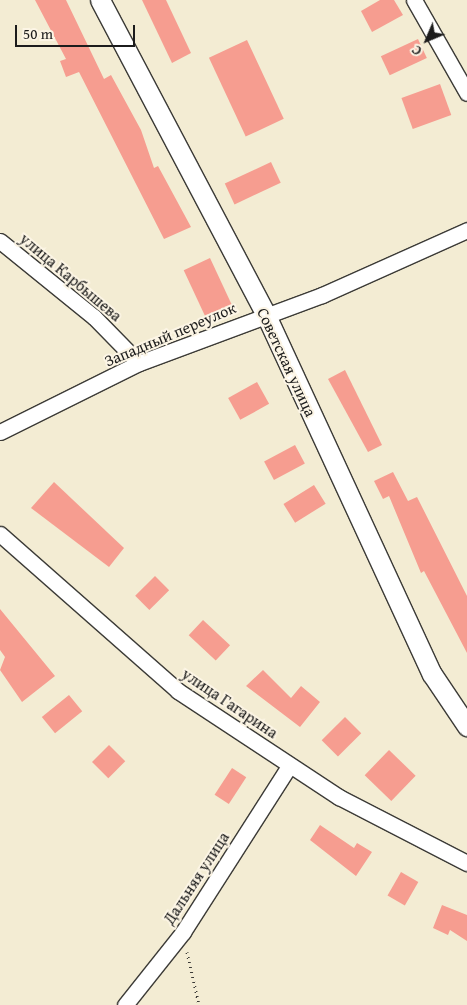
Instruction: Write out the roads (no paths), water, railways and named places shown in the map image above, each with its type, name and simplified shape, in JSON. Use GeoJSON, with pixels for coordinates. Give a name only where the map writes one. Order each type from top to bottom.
{"type":"FeatureCollection","features":[{"type":"Feature","properties":{"kind":"street","name":"Советская улица"},"geometry":{"type":"LineString","coordinates":[[100,0],[265,313],[432,674],[467,726]]}},
{"type":"Feature","properties":{"kind":"street"},"geometry":{"type":"LineString","coordinates":[[414,0],[467,93]]}},
{"type":"Feature","properties":{"kind":"street","name":"Западный переулок"},"geometry":{"type":"LineString","coordinates":[[0,432],[138,363],[265,313],[322,295],[467,230]]}},
{"type":"Feature","properties":{"kind":"street","name":"улица Карбышева"},"geometry":{"type":"LineString","coordinates":[[0,241],[87,311],[138,363]]}},
{"type":"Feature","properties":{"kind":"street","name":"улица Гагарина"},"geometry":{"type":"LineString","coordinates":[[0,534],[178,691],[339,797],[467,863]]}},
{"type":"Feature","properties":{"kind":"street","name":"Дальняя улица"},"geometry":{"type":"LineString","coordinates":[[124,1005],[182,932],[290,765]]}}]}
